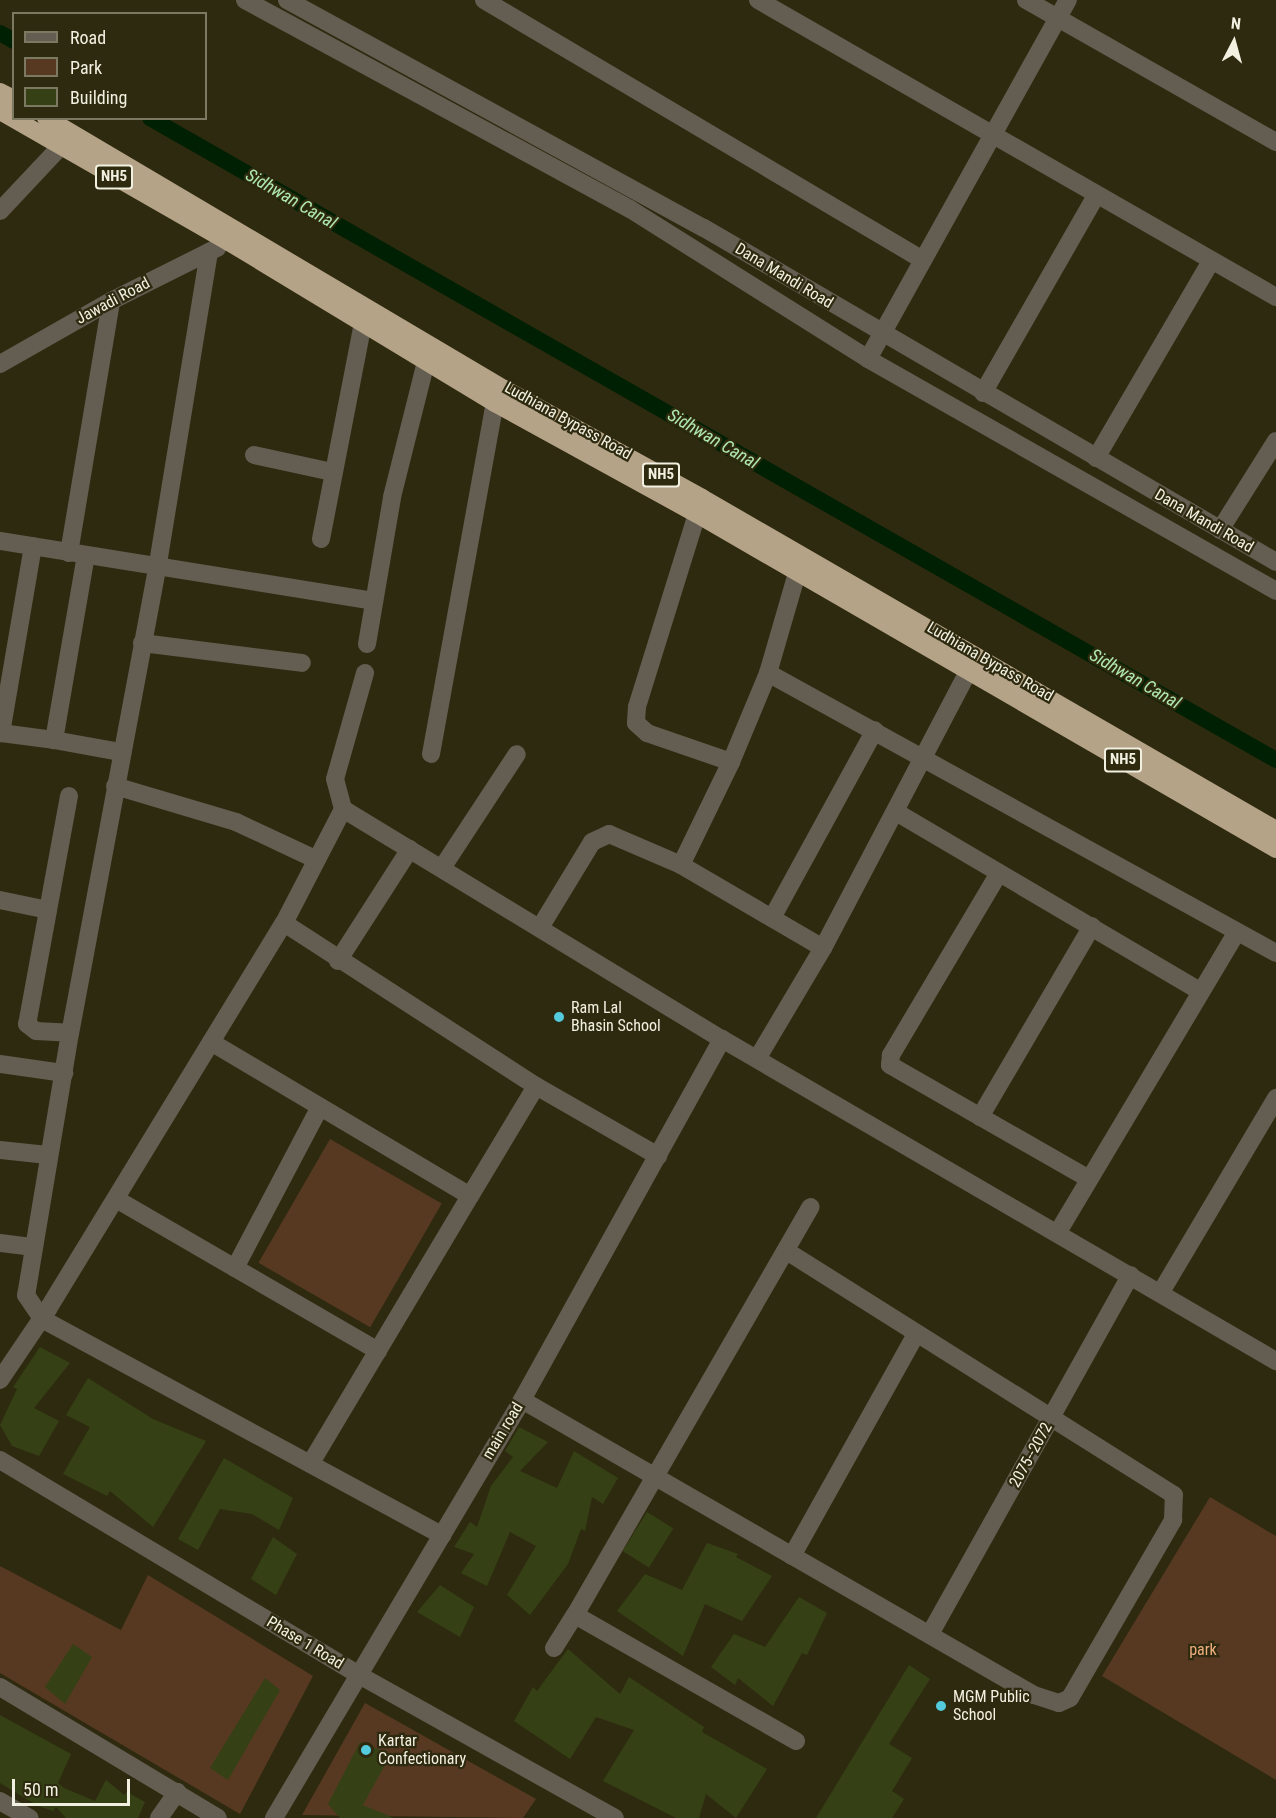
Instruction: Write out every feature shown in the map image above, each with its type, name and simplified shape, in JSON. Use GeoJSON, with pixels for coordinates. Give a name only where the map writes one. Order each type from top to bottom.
{"type":"FeatureCollection","features":[{"type":"Feature","properties":{"kind":"highway","name":"Ludhiana Bypass Road"},"geometry":{"type":"LineString","coordinates":[[16,120],[229,242],[495,403],[697,514],[1276,849]]}},
{"type":"Feature","properties":{"kind":"highway","name":"Ludhiana Bypass Road"},"geometry":{"type":"LineString","coordinates":[[49,120],[504,389],[702,498],[1276,830]]}},
{"type":"Feature","properties":{"kind":"street"},"geometry":{"type":"LineString","coordinates":[[245,0],[630,209],[868,359],[1276,591]]}},
{"type":"Feature","properties":{"kind":"street","name":"Dana Mandi Road"},"geometry":{"type":"LineString","coordinates":[[287,0],[704,228],[882,335],[1276,562]]}},
{"type":"Feature","properties":{"kind":"street"},"geometry":{"type":"LineString","coordinates":[[484,0],[923,260]]}},
{"type":"Feature","properties":{"kind":"street"},"geometry":{"type":"LineString","coordinates":[[758,0],[993,138],[1276,297]]}},
{"type":"Feature","properties":{"kind":"street"},"geometry":{"type":"LineString","coordinates":[[1026,0],[1276,142]]}},
{"type":"Feature","properties":{"kind":"street"},"geometry":{"type":"LineString","coordinates":[[868,359],[1068,0]]}},
{"type":"Feature","properties":{"kind":"street"},"geometry":{"type":"LineString","coordinates":[[0,211],[61,146]]}},
{"type":"Feature","properties":{"kind":"street"},"geometry":{"type":"LineString","coordinates":[[983,393],[1096,196]]}},
{"type":"Feature","properties":{"kind":"street","name":"Jawadi Road"},"geometry":{"type":"LineString","coordinates":[[0,364],[111,301],[229,242]]}},
{"type":"Feature","properties":{"kind":"street"},"geometry":{"type":"LineString","coordinates":[[208,252],[157,569],[70,1033],[32,1247],[26,1295],[42,1319],[312,1461],[442,1535]]}},
{"type":"Feature","properties":{"kind":"street"},"geometry":{"type":"LineString","coordinates":[[1095,458],[1211,261]]}},
{"type":"Feature","properties":{"kind":"street"},"geometry":{"type":"LineString","coordinates":[[54,740],[111,301]]}},
{"type":"Feature","properties":{"kind":"street"},"geometry":{"type":"LineString","coordinates":[[321,539],[332,472],[363,322]]}},
{"type":"Feature","properties":{"kind":"street"},"geometry":{"type":"LineString","coordinates":[[367,644],[392,497],[426,362]]}},
{"type":"Feature","properties":{"kind":"street"},"geometry":{"type":"LineString","coordinates":[[431,754],[495,403]]}},
{"type":"Feature","properties":{"kind":"street"},"geometry":{"type":"LineString","coordinates":[[1220,530],[1276,441]]}},
{"type":"Feature","properties":{"kind":"street"},"geometry":{"type":"LineString","coordinates":[[254,455],[332,472]]}},
{"type":"Feature","properties":{"kind":"street"},"geometry":{"type":"LineString","coordinates":[[697,514],[637,707],[636,723],[647,733],[731,762]]}},
{"type":"Feature","properties":{"kind":"street"},"geometry":{"type":"LineString","coordinates":[[0,541],[157,569],[373,601]]}},
{"type":"Feature","properties":{"kind":"street"},"geometry":{"type":"LineString","coordinates":[[33,546],[1,733],[121,752]]}},
{"type":"Feature","properties":{"kind":"street"},"geometry":{"type":"LineString","coordinates":[[681,865],[731,762],[768,673],[797,573]]}},
{"type":"Feature","properties":{"kind":"street"},"geometry":{"type":"LineString","coordinates":[[142,643],[302,663]]}},
{"type":"Feature","properties":{"kind":"street"},"geometry":{"type":"LineString","coordinates":[[757,1059],[823,948],[968,672]]}},
{"type":"Feature","properties":{"kind":"street"},"geometry":{"type":"LineString","coordinates":[[0,1380],[42,1319],[284,923],[343,809],[335,779],[365,673]]}},
{"type":"Feature","properties":{"kind":"street"},"geometry":{"type":"LineString","coordinates":[[768,673],[925,757],[1276,953]]}},
{"type":"Feature","properties":{"kind":"street"},"geometry":{"type":"LineString","coordinates":[[771,918],[875,730]]}},
{"type":"Feature","properties":{"kind":"street"},"geometry":{"type":"LineString","coordinates":[[442,868],[517,754]]}},
{"type":"Feature","properties":{"kind":"street"},"geometry":{"type":"LineString","coordinates":[[115,786],[236,822],[316,860]]}},
{"type":"Feature","properties":{"kind":"street"},"geometry":{"type":"LineString","coordinates":[[69,796],[27,1024],[36,1031],[70,1033]]}},
{"type":"Feature","properties":{"kind":"street"},"geometry":{"type":"LineString","coordinates":[[343,809],[541,926],[722,1039],[1058,1232],[1276,1361]]}},
{"type":"Feature","properties":{"kind":"street"},"geometry":{"type":"LineString","coordinates":[[896,812],[1201,992]]}},
{"type":"Feature","properties":{"kind":"street"},"geometry":{"type":"LineString","coordinates":[[541,926],[596,837],[615,835],[681,865],[823,948]]}},
{"type":"Feature","properties":{"kind":"street"},"geometry":{"type":"LineString","coordinates":[[338,961],[410,849]]}},
{"type":"Feature","properties":{"kind":"street"},"geometry":{"type":"LineString","coordinates":[[999,873],[889,1061],[980,1117],[1089,1179]]}},
{"type":"Feature","properties":{"kind":"street"},"geometry":{"type":"LineString","coordinates":[[0,900],[48,910]]}},
{"type":"Feature","properties":{"kind":"street"},"geometry":{"type":"LineString","coordinates":[[284,923],[338,961],[536,1086],[658,1156]]}},
{"type":"Feature","properties":{"kind":"street"},"geometry":{"type":"LineString","coordinates":[[980,1117],[1092,926]]}},
{"type":"Feature","properties":{"kind":"street"},"geometry":{"type":"LineString","coordinates":[[1058,1232],[1237,932]]}},
{"type":"Feature","properties":{"kind":"street","name":"main road"},"geometry":{"type":"LineString","coordinates":[[279,1816],[358,1675],[522,1400],[722,1039]]}},
{"type":"Feature","properties":{"kind":"street"},"geometry":{"type":"LineString","coordinates":[[211,1042],[470,1196]]}},
{"type":"Feature","properties":{"kind":"street"},"geometry":{"type":"LineString","coordinates":[[0,1065],[64,1073]]}},
{"type":"Feature","properties":{"kind":"street"},"geometry":{"type":"LineString","coordinates":[[312,1461],[536,1086]]}},
{"type":"Feature","properties":{"kind":"street"},"geometry":{"type":"LineString","coordinates":[[1161,1292],[1276,1098]]}},
{"type":"Feature","properties":{"kind":"street"},"geometry":{"type":"LineString","coordinates":[[235,1268],[320,1107]]}},
{"type":"Feature","properties":{"kind":"street"},"geometry":{"type":"LineString","coordinates":[[0,1150],[48,1155]]}},
{"type":"Feature","properties":{"kind":"street"},"geometry":{"type":"LineString","coordinates":[[116,1199],[378,1351]]}},
{"type":"Feature","properties":{"kind":"street"},"geometry":{"type":"LineString","coordinates":[[554,1648],[788,1252],[811,1207]]}},
{"type":"Feature","properties":{"kind":"street"},"geometry":{"type":"LineString","coordinates":[[0,1243],[32,1247]]}},
{"type":"Feature","properties":{"kind":"street"},"geometry":{"type":"LineString","coordinates":[[522,1400],[1034,1695],[1059,1703],[1070,1698],[1173,1520],[1176,1504],[1169,1490],[1050,1421],[788,1252]]}},
{"type":"Feature","properties":{"kind":"street","name":"2075--2072"},"geometry":{"type":"LineString","coordinates":[[930,1634],[1131,1275]]}},
{"type":"Feature","properties":{"kind":"street"},"geometry":{"type":"LineString","coordinates":[[792,1556],[916,1334]]}},
{"type":"Feature","properties":{"kind":"street","name":"Phase 1 Road"},"geometry":{"type":"LineString","coordinates":[[0,1461],[358,1675],[615,1818]]}},
{"type":"Feature","properties":{"kind":"street"},"geometry":{"type":"LineString","coordinates":[[575,1615],[796,1741]]}},
{"type":"Feature","properties":{"kind":"street"},"geometry":{"type":"LineString","coordinates":[[0,1687],[218,1818]]}},
{"type":"Feature","properties":{"kind":"street"},"geometry":{"type":"LineString","coordinates":[[159,1818],[177,1792]]}},
{"type":"Feature","properties":{"kind":"street"},"geometry":{"type":"LineString","coordinates":[[0,1801],[30,1818]]}},
{"type":"Feature","properties":{"kind":"green space"},"geometry":{"type":"Polygon","coordinates":[[[330,1139],[442,1204],[370,1327],[258,1263],[330,1139]]]}},
{"type":"Feature","properties":{"kind":"green space","name":"park"},"geometry":{"type":"Polygon","coordinates":[[[1210,1497],[1276,1536],[1276,1780],[1102,1676],[1210,1497]]]}},
{"type":"Feature","properties":{"kind":"green space"},"geometry":{"type":"Polygon","coordinates":[[[0,1566],[121,1630],[148,1575],[313,1676],[240,1814],[0,1673],[0,1566]]]}},
{"type":"Feature","properties":{"kind":"green space"},"geometry":{"type":"Polygon","coordinates":[[[365,1703],[536,1799],[523,1818],[302,1815],[365,1703]]]}},
{"type":"Feature","properties":{"kind":"building"},"geometry":{"type":"Polygon","coordinates":[[[40,1347],[70,1363],[34,1408],[59,1421],[39,1456],[12,1446],[0,1425],[17,1389],[13,1387],[40,1347]]]}},
{"type":"Feature","properties":{"kind":"building"},"geometry":{"type":"Polygon","coordinates":[[[88,1378],[153,1419],[206,1441],[153,1527],[110,1491],[107,1496],[63,1474],[90,1427],[66,1415],[88,1378]]]}},
{"type":"Feature","properties":{"kind":"building"},"geometry":{"type":"Polygon","coordinates":[[[519,1427],[548,1442],[520,1471],[557,1488],[574,1451],[618,1478],[603,1504],[592,1497],[585,1531],[581,1529],[568,1564],[530,1615],[507,1595],[536,1546],[510,1532],[487,1586],[461,1573],[474,1554],[454,1547],[470,1522],[477,1527],[491,1486],[513,1457],[505,1451],[519,1427]]]}},
{"type":"Feature","properties":{"kind":"building"},"geometry":{"type":"Polygon","coordinates":[[[224,1458],[293,1498],[279,1530],[252,1514],[220,1509],[198,1550],[178,1539],[224,1458]]]}},
{"type":"Feature","properties":{"kind":"building"},"geometry":{"type":"Polygon","coordinates":[[[647,1512],[673,1528],[649,1567],[623,1551],[647,1512]]]}},
{"type":"Feature","properties":{"kind":"building"},"geometry":{"type":"Polygon","coordinates":[[[273,1537],[297,1554],[276,1595],[251,1579],[273,1537]]]}},
{"type":"Feature","properties":{"kind":"building"},"geometry":{"type":"Polygon","coordinates":[[[707,1543],[738,1554],[736,1557],[772,1576],[742,1621],[705,1604],[683,1656],[617,1611],[645,1574],[682,1590],[707,1543]]]}},
{"type":"Feature","properties":{"kind":"building"},"geometry":{"type":"Polygon","coordinates":[[[440,1585],[474,1607],[460,1637],[417,1612],[440,1585]]]}},
{"type":"Feature","properties":{"kind":"building"},"geometry":{"type":"Polygon","coordinates":[[[799,1597],[827,1613],[807,1655],[802,1653],[773,1706],[738,1678],[735,1685],[711,1667],[734,1634],[765,1647],[799,1597]]]}},
{"type":"Feature","properties":{"kind":"building"},"geometry":{"type":"Polygon","coordinates":[[[73,1644],[92,1657],[65,1704],[45,1687],[73,1644]]]}},
{"type":"Feature","properties":{"kind":"building"},"geometry":{"type":"Polygon","coordinates":[[[568,1649],[620,1694],[629,1677],[704,1727],[702,1732],[767,1769],[736,1818],[706,1794],[699,1818],[676,1818],[603,1781],[634,1730],[596,1717],[570,1759],[514,1721],[533,1687],[537,1691],[568,1649]]]}},
{"type":"Feature","properties":{"kind":"building"},"geometry":{"type":"Polygon","coordinates":[[[909,1665],[930,1679],[889,1744],[912,1758],[892,1791],[904,1799],[892,1818],[816,1818],[909,1665]]]}},
{"type":"Feature","properties":{"kind":"building"},"geometry":{"type":"Polygon","coordinates":[[[265,1678],[280,1690],[228,1780],[210,1768],[265,1678]]]}},
{"type":"Feature","properties":{"kind":"building"},"geometry":{"type":"Polygon","coordinates":[[[0,1715],[71,1754],[58,1783],[64,1788],[95,1801],[106,1780],[124,1795],[127,1792],[145,1802],[138,1818],[66,1818],[56,1807],[53,1811],[38,1806],[0,1783],[0,1715]]]}},
{"type":"Feature","properties":{"kind":"building"},"geometry":{"type":"Polygon","coordinates":[[[360,1742],[391,1754],[363,1805],[394,1818],[340,1818],[328,1804],[360,1742]]]}},
{"type":"Feature","properties":{"kind":"waterway","name":"Sidhwan Canal"},"geometry":{"type":"LineString","coordinates":[[0,33],[12,40]]}},
{"type":"Feature","properties":{"kind":"waterway","name":"Sidhwan Canal"},"geometry":{"type":"LineString","coordinates":[[154,120],[1276,760]]}},
{"type":"Feature","properties":{"kind":"place","name":"Ram Lal Bhasin School"},"geometry":{"type":"Point","coordinates":[559,1017]}},
{"type":"Feature","properties":{"kind":"place","name":"MGM Public School"},"geometry":{"type":"Point","coordinates":[941,1706]}},
{"type":"Feature","properties":{"kind":"place","name":"Kartar Confectionary"},"geometry":{"type":"Point","coordinates":[366,1750]}}]}
